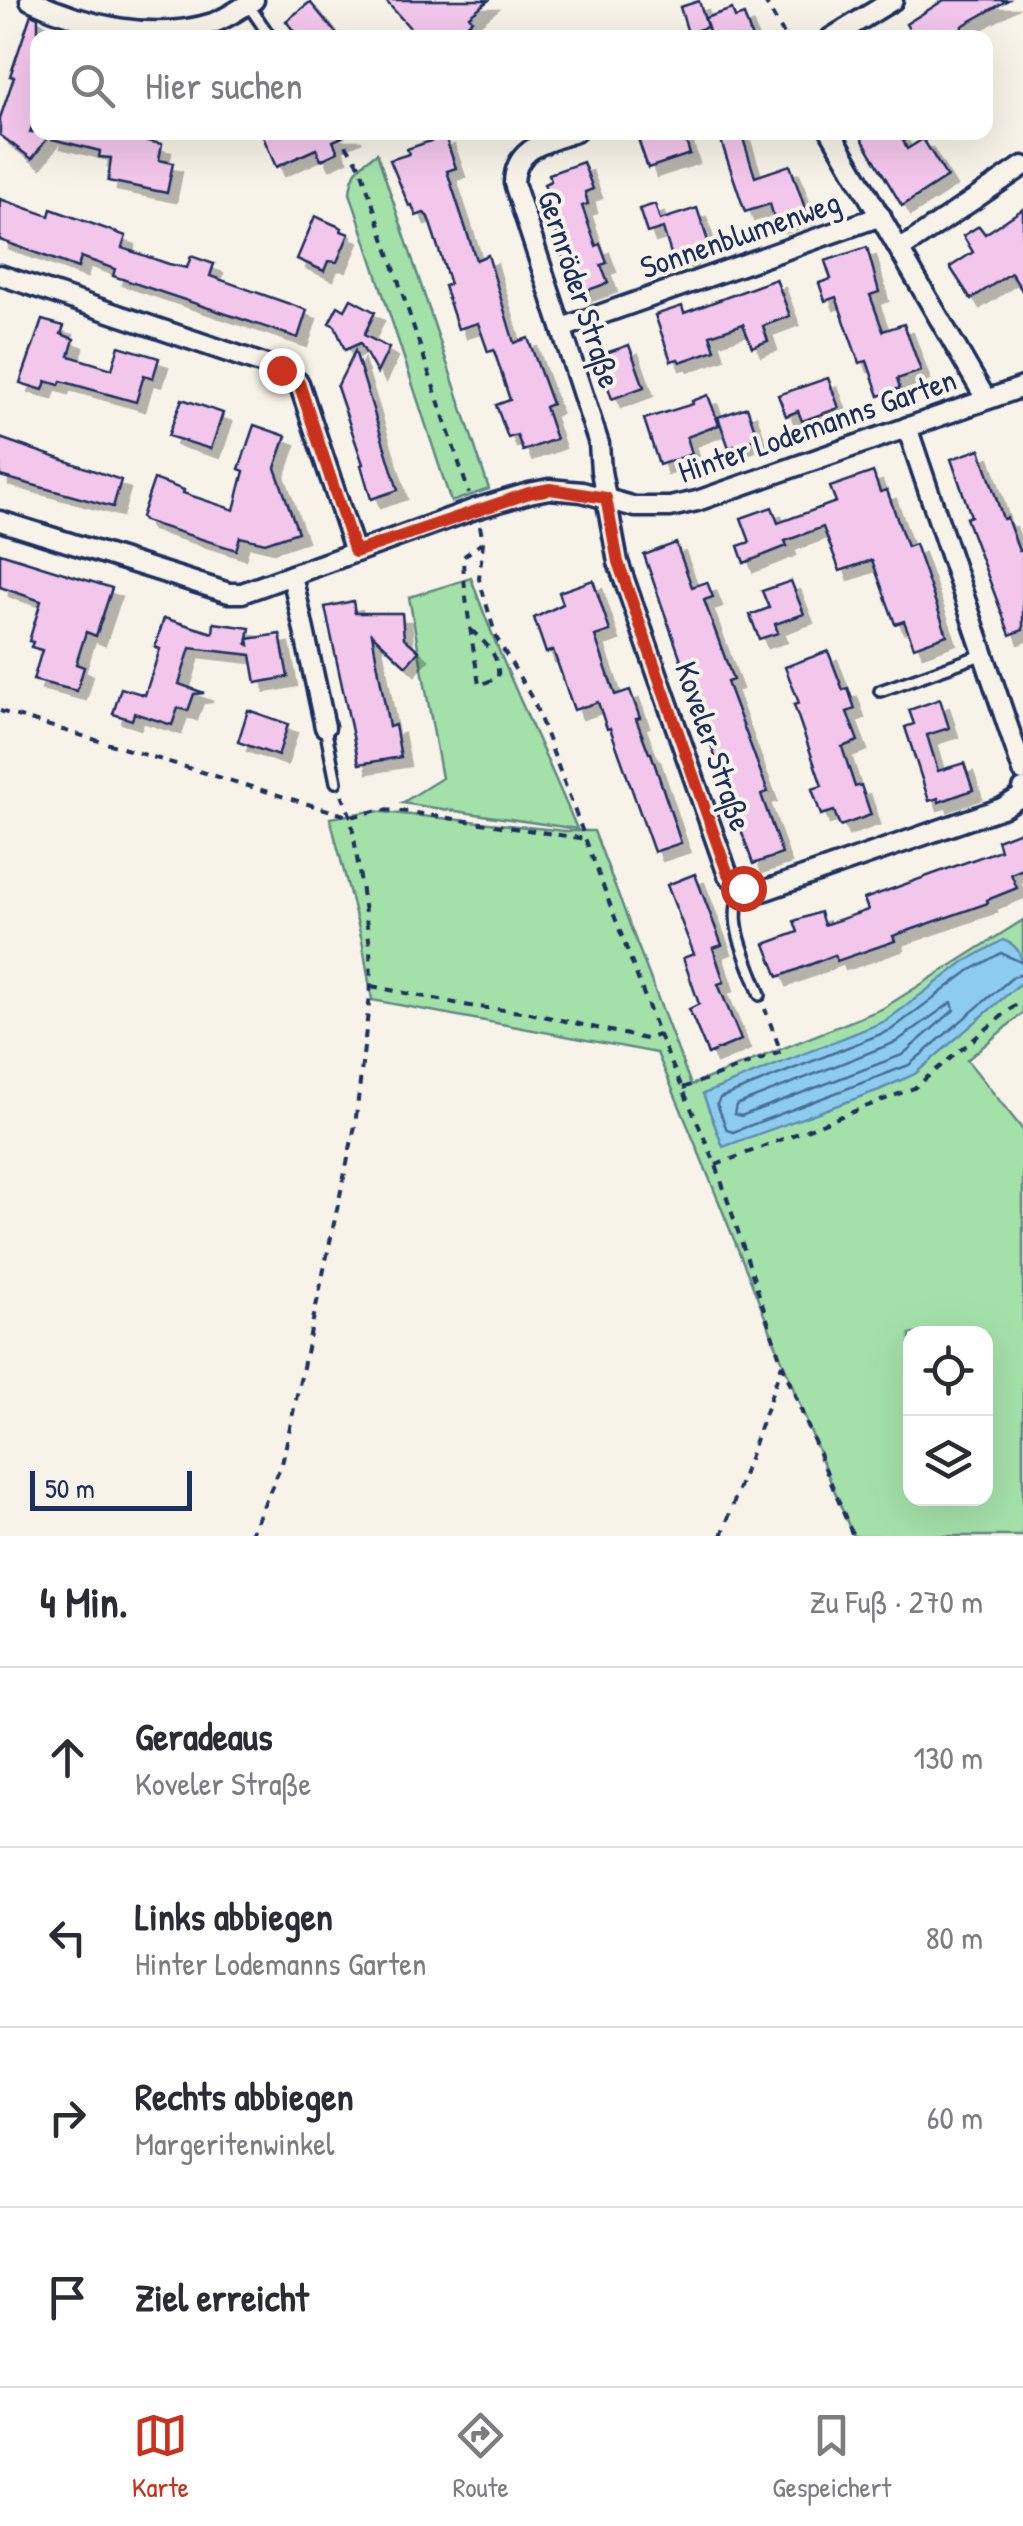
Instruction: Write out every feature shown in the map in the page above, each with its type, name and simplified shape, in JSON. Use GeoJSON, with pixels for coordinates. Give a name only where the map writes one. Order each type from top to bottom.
{"type":"FeatureCollection","features":[{"type":"Feature","properties":{"kind":"street"},"geometry":{"type":"LineString","coordinates":[[30,0],[113,30]]}},
{"type":"Feature","properties":{"kind":"street"},"geometry":{"type":"LineString","coordinates":[[844,30],[892,0]]}},
{"type":"Feature","properties":{"kind":"street"},"geometry":{"type":"LineString","coordinates":[[179,30],[216,22],[249,1]]}},
{"type":"Feature","properties":{"kind":"street","name":"Gernröder Straße"},"geometry":{"type":"LineString","coordinates":[[556,140],[524,153],[514,168],[514,184],[599,444],[606,498]]}},
{"type":"Feature","properties":{"kind":"street"},"geometry":{"type":"LineString","coordinates":[[836,140],[986,399]]}},
{"type":"Feature","properties":{"kind":"street"},"geometry":{"type":"LineString","coordinates":[[901,249],[1023,166]]}},
{"type":"Feature","properties":{"kind":"street","name":"Sonnenblumenweg"},"geometry":{"type":"LineString","coordinates":[[562,328],[881,216]]}},
{"type":"Feature","properties":{"kind":"street"},"geometry":{"type":"LineString","coordinates":[[0,276],[281,370],[299,383],[355,552]]}},
{"type":"Feature","properties":{"kind":"street","name":"Hinter Lodemanns Garten"},"geometry":{"type":"LineString","coordinates":[[0,520],[229,593],[242,593],[529,493],[550,489],[635,507],[670,507],[697,501],[1023,387]]}},
{"type":"Feature","properties":{"kind":"street"},"geometry":{"type":"LineString","coordinates":[[907,427],[1023,771]]}},
{"type":"Feature","properties":{"kind":"street","name":"Koveler Straße"},"geometry":{"type":"LineString","coordinates":[[606,498],[618,562],[710,826],[728,874],[743,888]]}},
{"type":"Feature","properties":{"kind":"street"},"geometry":{"type":"LineString","coordinates":[[292,574],[324,727]]}},
{"type":"Feature","properties":{"kind":"street"},"geometry":{"type":"LineString","coordinates":[[743,888],[772,888],[1002,808],[1023,794]]}},
{"type":"Feature","properties":{"kind":"lane"},"geometry":{"type":"LineString","coordinates":[[249,1],[266,30]]}},
{"type":"Feature","properties":{"kind":"lane"},"geometry":{"type":"LineString","coordinates":[[880,690],[984,654]]}},
{"type":"Feature","properties":{"kind":"lane"},"geometry":{"type":"LineString","coordinates":[[324,727],[336,782]]}},
{"type":"Feature","properties":{"kind":"lane"},"geometry":{"type":"LineString","coordinates":[[743,888],[733,916],[760,995]]}},
{"type":"Feature","properties":{"kind":"path"},"geometry":{"type":"LineString","coordinates":[[764,0],[781,30]]}},
{"type":"Feature","properties":{"kind":"path"},"geometry":{"type":"LineString","coordinates":[[342,140],[360,166],[468,491]]}},
{"type":"Feature","properties":{"kind":"path"},"geometry":{"type":"LineString","coordinates":[[478,517],[483,542],[479,579],[496,637],[534,702],[660,1035],[716,1165],[782,1364],[854,1536]]}},
{"type":"Feature","properties":{"kind":"path"},"geometry":{"type":"LineString","coordinates":[[471,630],[486,642],[498,663],[498,678],[494,682],[480,685],[471,630],[463,557],[483,542]]}},
{"type":"Feature","properties":{"kind":"path"},"geometry":{"type":"LineString","coordinates":[[0,711],[351,817],[379,810],[402,811],[586,839]]}},
{"type":"Feature","properties":{"kind":"path"},"geometry":{"type":"LineString","coordinates":[[250,1536],[282,1464],[355,1126],[371,986],[370,946],[351,817],[336,782]]}},
{"type":"Feature","properties":{"kind":"path"},"geometry":{"type":"LineString","coordinates":[[371,986],[470,1006],[530,1013],[646,1038],[660,1035]]}},
{"type":"Feature","properties":{"kind":"path"},"geometry":{"type":"LineString","coordinates":[[683,1088],[781,1052],[760,995]]}},
{"type":"Feature","properties":{"kind":"path"},"geometry":{"type":"LineString","coordinates":[[716,1165],[914,1088],[1023,999]]}},
{"type":"Feature","properties":{"kind":"path"},"geometry":{"type":"LineString","coordinates":[[722,1536],[782,1364]]}},
{"type":"Feature","properties":{"kind":"green space"},"geometry":{"type":"Polygon","coordinates":[[[377,153],[489,489],[451,502],[350,193],[358,169],[377,153]]]}},
{"type":"Feature","properties":{"kind":"green space"},"geometry":{"type":"Polygon","coordinates":[[[471,578],[577,829],[402,803],[442,778],[409,597],[471,578]]]}},
{"type":"Feature","properties":{"kind":"green space"},"geometry":{"type":"Polygon","coordinates":[[[372,811],[594,831],[691,1085],[882,1009],[1023,920],[1023,1013],[967,1060],[1023,1130],[1023,1536],[853,1536],[657,1053],[372,1000],[362,940],[330,818],[372,811]]]}},
{"type":"Feature","properties":{"kind":"water"},"geometry":{"type":"Polygon","coordinates":[[[1003,940],[1018,951],[1023,981],[915,1074],[723,1147],[703,1094],[886,1021],[964,962],[1003,940]]]}},
{"type":"Feature","properties":{"kind":"building"},"geometry":{"type":"Polygon","coordinates":[[[385,0],[489,0],[469,16],[472,20],[460,30],[412,30],[385,0]]]}},
{"type":"Feature","properties":{"kind":"building"},"geometry":{"type":"Polygon","coordinates":[[[944,0],[1008,0],[962,26],[962,30],[909,30],[906,24],[944,0]]]}},
{"type":"Feature","properties":{"kind":"building"},"geometry":{"type":"Polygon","coordinates":[[[699,1],[707,27],[687,30],[680,7],[699,1]]]}},
{"type":"Feature","properties":{"kind":"building"},"geometry":{"type":"Polygon","coordinates":[[[310,2],[333,30],[293,30],[286,21],[310,2]]]}},
{"type":"Feature","properties":{"kind":"building"},"geometry":{"type":"Polygon","coordinates":[[[732,9],[735,18],[744,15],[749,30],[709,30],[705,18],[732,9]]]}},
{"type":"Feature","properties":{"kind":"building"},"geometry":{"type":"Polygon","coordinates":[[[31,14],[38,17],[38,30],[30,30],[30,140],[46,140],[32,159],[0,135],[0,118],[14,77],[10,76],[31,14]]]}},
{"type":"Feature","properties":{"kind":"building"},"geometry":{"type":"Polygon","coordinates":[[[56,140],[142,140],[162,144],[159,160],[173,163],[167,193],[108,181],[111,158],[99,157],[100,151],[56,140]]]}},
{"type":"Feature","properties":{"kind":"building"},"geometry":{"type":"Polygon","coordinates":[[[264,140],[335,140],[338,152],[321,160],[316,149],[276,167],[264,140]]]}},
{"type":"Feature","properties":{"kind":"building"},"geometry":{"type":"Polygon","coordinates":[[[446,140],[456,168],[447,171],[476,260],[488,255],[514,343],[528,338],[552,404],[545,407],[556,439],[523,451],[517,435],[508,438],[496,405],[510,400],[494,350],[488,352],[478,323],[458,329],[444,286],[450,284],[428,217],[424,213],[416,216],[412,205],[409,206],[390,160],[409,154],[407,149],[446,140]]]}},
{"type":"Feature","properties":{"kind":"building"},"geometry":{"type":"Polygon","coordinates":[[[638,140],[686,140],[690,154],[648,168],[638,140]]]}},
{"type":"Feature","properties":{"kind":"building"},"geometry":{"type":"Polygon","coordinates":[[[721,140],[743,140],[755,177],[790,165],[807,214],[776,224],[770,204],[745,212],[721,140]]]}},
{"type":"Feature","properties":{"kind":"building"},"geometry":{"type":"Polygon","coordinates":[[[863,140],[903,140],[907,149],[924,140],[947,177],[902,206],[863,140]]]}},
{"type":"Feature","properties":{"kind":"building"},"geometry":{"type":"Polygon","coordinates":[[[583,162],[593,189],[585,192],[588,204],[582,206],[596,246],[600,244],[607,263],[601,265],[608,283],[577,294],[555,236],[558,235],[551,217],[555,215],[544,184],[551,181],[549,174],[583,162]]]}},
{"type":"Feature","properties":{"kind":"building"},"geometry":{"type":"Polygon","coordinates":[[[0,199],[49,216],[51,209],[126,236],[122,248],[169,264],[187,268],[191,256],[214,264],[210,276],[307,310],[298,338],[113,276],[115,269],[81,257],[78,268],[0,240],[0,199]]]}},
{"type":"Feature","properties":{"kind":"building"},"geometry":{"type":"Polygon","coordinates":[[[655,204],[660,220],[697,208],[709,244],[691,250],[686,260],[671,254],[663,228],[647,233],[639,209],[655,204]]]}},
{"type":"Feature","properties":{"kind":"building"},"geometry":{"type":"Polygon","coordinates":[[[1023,209],[1023,292],[1011,273],[971,299],[950,267],[973,252],[963,236],[979,226],[985,234],[1023,209]]]}},
{"type":"Feature","properties":{"kind":"building"},"geometry":{"type":"Polygon","coordinates":[[[315,216],[349,234],[337,262],[328,261],[324,271],[297,259],[315,216]]]}},
{"type":"Feature","properties":{"kind":"building"},"geometry":{"type":"Polygon","coordinates":[[[867,247],[879,292],[870,295],[883,331],[904,324],[921,371],[897,379],[900,388],[879,396],[867,361],[859,363],[836,297],[825,301],[819,283],[831,279],[825,261],[867,247]]]}},
{"type":"Feature","properties":{"kind":"building"},"geometry":{"type":"Polygon","coordinates":[[[776,279],[790,316],[763,326],[768,341],[752,347],[743,324],[710,335],[715,350],[680,362],[671,361],[655,315],[682,306],[684,313],[776,279]]]}},
{"type":"Feature","properties":{"kind":"building"},"geometry":{"type":"Polygon","coordinates":[[[351,299],[375,312],[364,335],[389,348],[377,373],[360,343],[345,350],[335,326],[329,323],[338,306],[345,310],[351,299]]]}},
{"type":"Feature","properties":{"kind":"building"},"geometry":{"type":"Polygon","coordinates":[[[42,320],[64,326],[61,334],[74,339],[69,356],[112,369],[119,346],[159,358],[153,378],[144,375],[136,402],[61,381],[59,385],[46,381],[43,390],[20,383],[42,320]]]}},
{"type":"Feature","properties":{"kind":"building"},"geometry":{"type":"Polygon","coordinates":[[[629,345],[644,387],[612,399],[597,356],[629,345]]]}},
{"type":"Feature","properties":{"kind":"building"},"geometry":{"type":"Polygon","coordinates":[[[355,351],[398,490],[371,499],[337,387],[355,351]]]}},
{"type":"Feature","properties":{"kind":"building"},"geometry":{"type":"Polygon","coordinates":[[[828,378],[839,408],[802,421],[798,411],[786,416],[778,395],[828,378]]]}},
{"type":"Feature","properties":{"kind":"building"},"geometry":{"type":"Polygon","coordinates":[[[708,395],[719,425],[687,437],[692,454],[659,465],[644,419],[693,404],[692,401],[708,395]]]}},
{"type":"Feature","properties":{"kind":"building"},"geometry":{"type":"Polygon","coordinates":[[[182,399],[223,413],[211,449],[168,436],[182,399]]]}},
{"type":"Feature","properties":{"kind":"building"},"geometry":{"type":"Polygon","coordinates":[[[747,407],[758,438],[729,448],[718,417],[747,407]]]}},
{"type":"Feature","properties":{"kind":"building"},"geometry":{"type":"Polygon","coordinates":[[[254,425],[286,436],[275,468],[298,532],[265,543],[240,537],[236,550],[144,521],[141,517],[154,479],[234,510],[244,471],[239,469],[254,425]]]}},
{"type":"Feature","properties":{"kind":"building"},"geometry":{"type":"Polygon","coordinates":[[[0,438],[121,480],[113,507],[0,476],[0,438]]]}},
{"type":"Feature","properties":{"kind":"building"},"geometry":{"type":"Polygon","coordinates":[[[980,449],[1003,519],[1007,518],[1019,551],[1023,550],[1023,630],[1010,635],[966,518],[971,516],[951,459],[980,449]]]}},
{"type":"Feature","properties":{"kind":"building"},"geometry":{"type":"Polygon","coordinates":[[[873,472],[880,492],[887,490],[907,547],[915,544],[947,635],[914,647],[904,621],[895,624],[872,560],[840,571],[823,527],[785,541],[787,546],[744,563],[738,546],[750,542],[741,518],[772,507],[778,523],[836,502],[830,487],[873,472]]]}},
{"type":"Feature","properties":{"kind":"building"},"geometry":{"type":"Polygon","coordinates":[[[676,543],[692,587],[707,582],[713,597],[704,600],[733,680],[727,682],[768,792],[761,794],[782,854],[753,864],[644,555],[676,543]]]}},
{"type":"Feature","properties":{"kind":"building"},"geometry":{"type":"Polygon","coordinates":[[[0,553],[112,588],[96,636],[86,632],[76,664],[84,667],[77,691],[33,680],[42,650],[31,647],[33,642],[29,641],[41,601],[0,587],[0,553]]]}},
{"type":"Feature","properties":{"kind":"building"},"geometry":{"type":"Polygon","coordinates":[[[593,580],[610,631],[595,636],[615,695],[630,690],[640,718],[636,719],[681,843],[654,852],[598,702],[574,710],[553,650],[546,653],[534,618],[563,604],[559,592],[593,580]]]}},
{"type":"Feature","properties":{"kind":"building"},"geometry":{"type":"Polygon","coordinates":[[[791,581],[804,614],[775,624],[778,633],[759,639],[750,615],[769,608],[762,591],[791,581]]]}},
{"type":"Feature","properties":{"kind":"building"},"geometry":{"type":"Polygon","coordinates":[[[353,601],[355,613],[402,613],[404,638],[419,651],[406,666],[372,634],[389,727],[395,725],[401,757],[359,764],[325,607],[353,601]]]}},
{"type":"Feature","properties":{"kind":"building"},"geometry":{"type":"Polygon","coordinates":[[[164,618],[213,633],[214,623],[250,628],[247,644],[249,645],[248,639],[280,634],[288,677],[256,683],[251,655],[190,648],[179,684],[204,693],[194,694],[188,711],[178,708],[172,725],[134,713],[132,720],[113,714],[121,688],[145,695],[160,649],[155,647],[164,618]]]}},
{"type":"Feature","properties":{"kind":"building"},"geometry":{"type":"Polygon","coordinates":[[[828,651],[855,709],[847,712],[858,741],[842,747],[855,787],[861,785],[871,815],[840,826],[834,811],[821,815],[812,789],[822,786],[785,667],[828,651]]]}},
{"type":"Feature","properties":{"kind":"building"},"geometry":{"type":"Polygon","coordinates":[[[940,699],[949,728],[927,735],[938,771],[964,763],[973,790],[939,802],[938,798],[929,801],[905,727],[914,724],[909,710],[940,699]]]}},
{"type":"Feature","properties":{"kind":"building"},"geometry":{"type":"Polygon","coordinates":[[[248,710],[288,724],[278,756],[238,742],[248,710]]]}},
{"type":"Feature","properties":{"kind":"building"},"geometry":{"type":"Polygon","coordinates":[[[1023,830],[1023,869],[1011,874],[1017,888],[987,900],[988,903],[893,936],[895,941],[837,961],[835,955],[778,977],[765,944],[798,932],[794,921],[820,912],[824,925],[868,910],[864,899],[1000,850],[997,840],[1023,830]]]}},
{"type":"Feature","properties":{"kind":"building"},"geometry":{"type":"Polygon","coordinates":[[[695,874],[722,945],[713,948],[724,982],[718,984],[741,1040],[708,1054],[689,1009],[699,1004],[683,958],[694,954],[667,885],[695,874]]]}},
{"type":"Feature","properties":{"kind":"route"},"geometry":{"type":"LineString","coordinates":[[281,370],[299,383],[355,552],[529,493],[550,489],[606,498],[618,562],[728,874],[743,888]]}}]}
